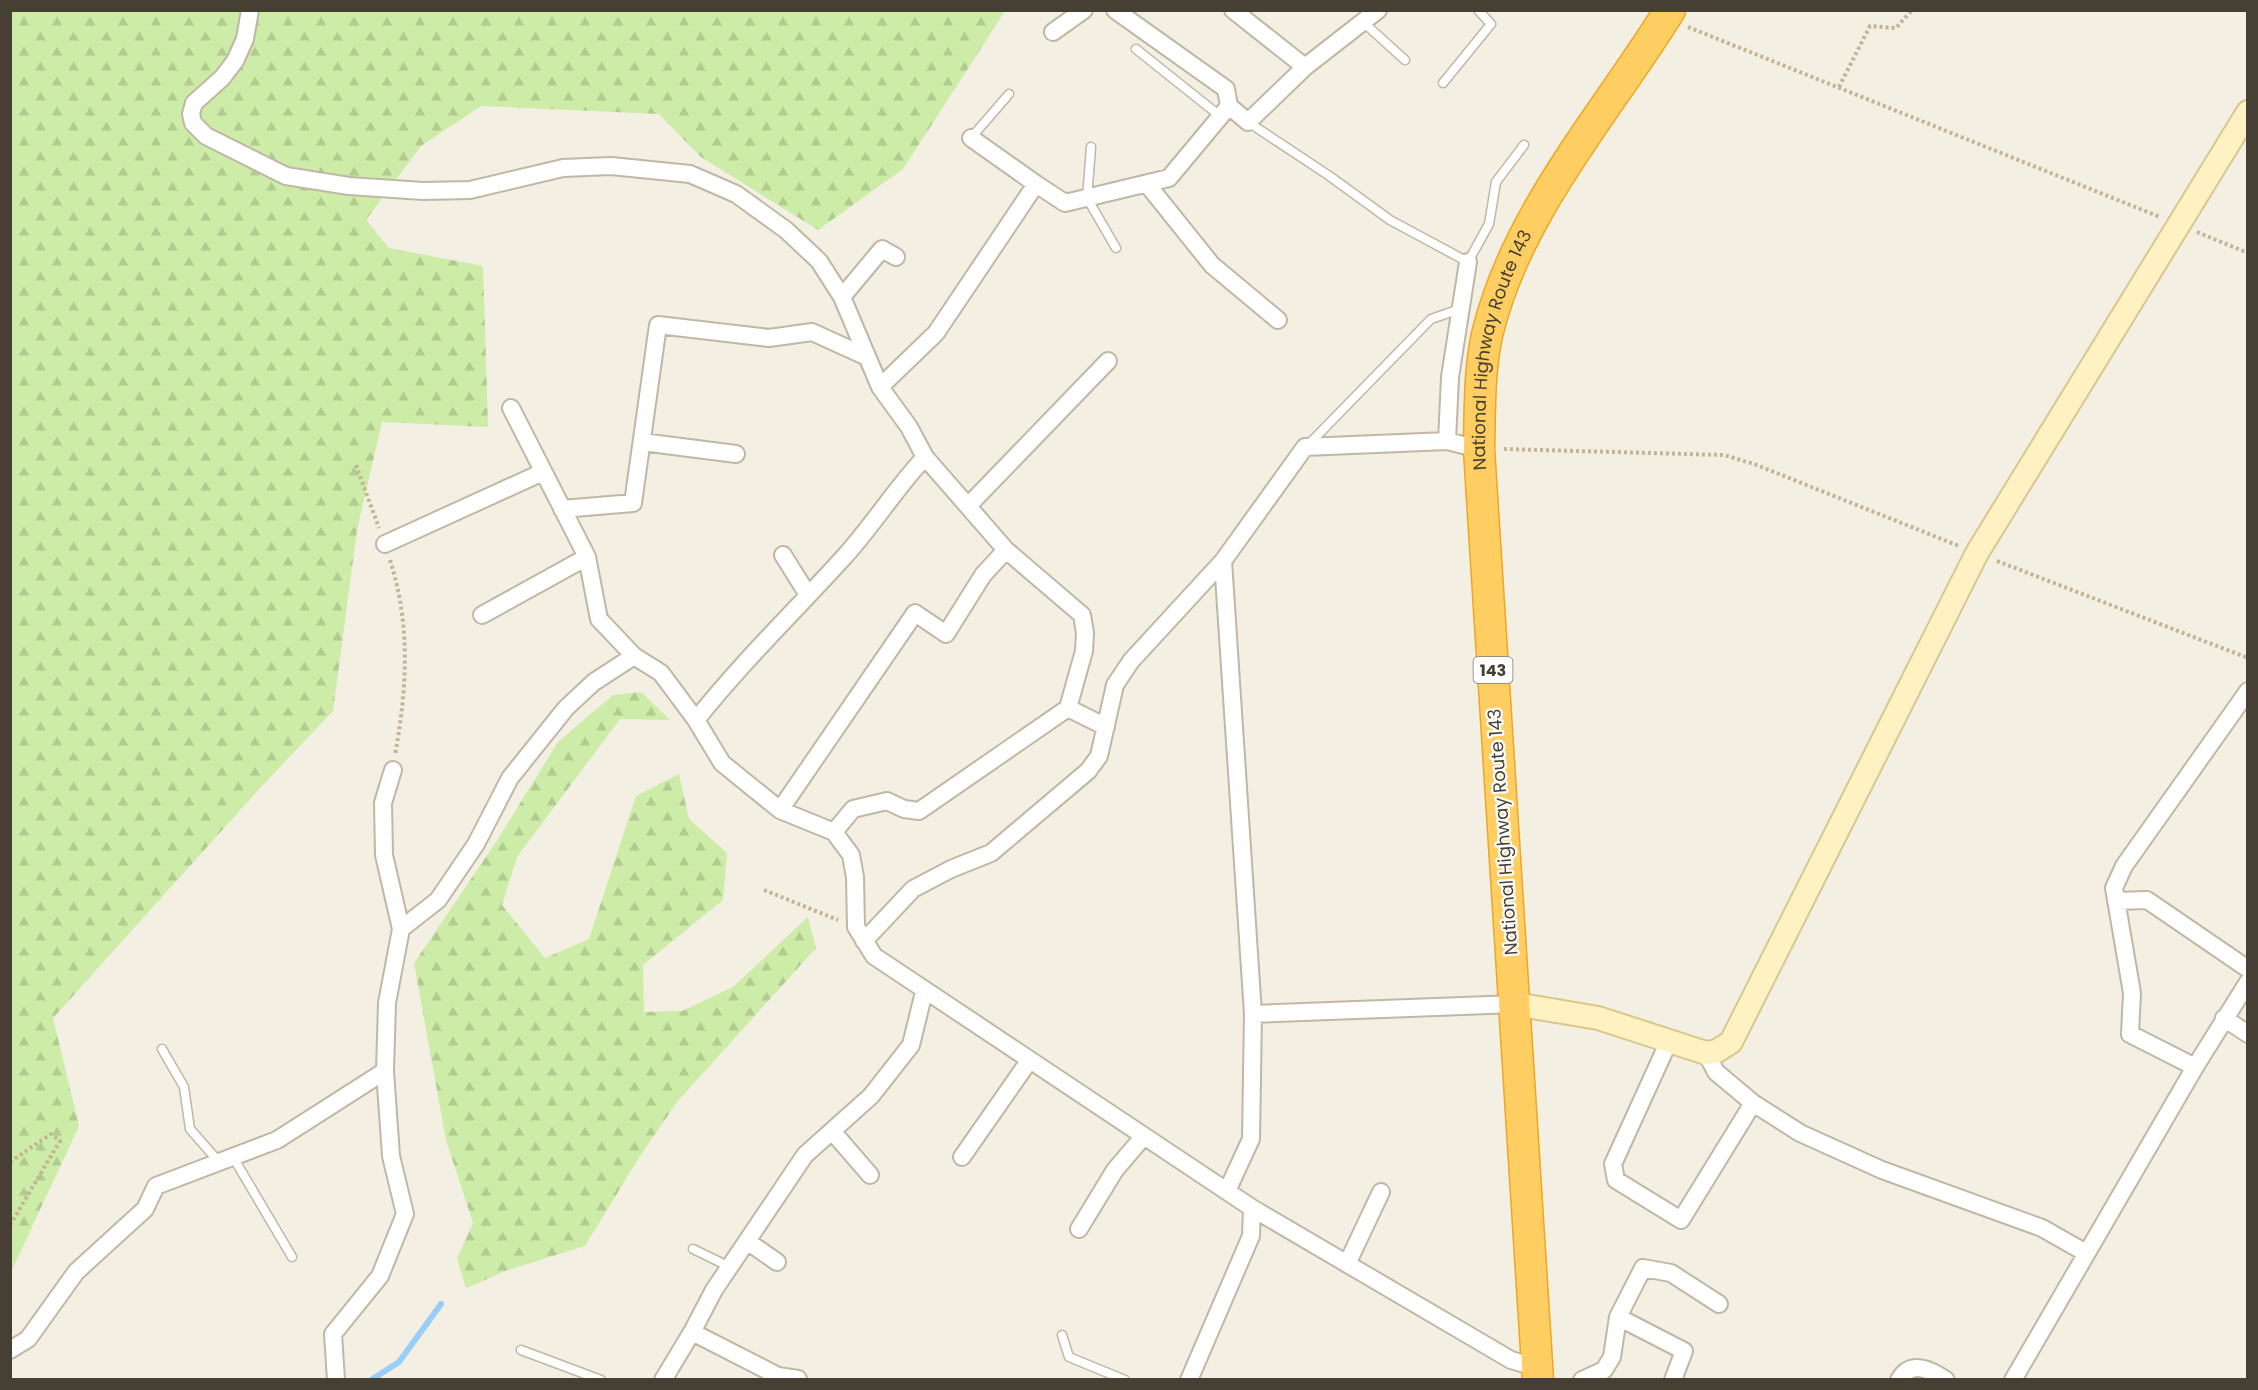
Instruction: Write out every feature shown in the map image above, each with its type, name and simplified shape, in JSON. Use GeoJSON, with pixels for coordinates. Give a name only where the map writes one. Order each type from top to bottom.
{"type":"FeatureCollection","features":[{"type":"Feature","properties":{"kind":"highway","name":"National Highway Route 143"},"geometry":{"type":"LineString","coordinates":[[1538,1374],[1479,448],[1481,378],[1487,335],[1513,262],[1531,225],[1561,174],[1667,14]]}},
{"type":"Feature","properties":{"kind":"street"},"geometry":{"type":"LineString","coordinates":[[250,10],[245,39],[236,61],[222,78],[194,103],[191,114],[193,123],[206,136],[286,176],[349,186],[423,191],[470,190],[563,168],[611,166],[690,174],[736,194],[786,230],[819,261],[843,297],[880,387],[909,428],[925,457],[1006,550],[1082,615],[1085,633],[1084,651],[1068,708],[919,811],[904,809],[887,801],[854,809],[834,832]]}},
{"type":"Feature","properties":{"kind":"street"},"geometry":{"type":"LineString","coordinates":[[1053,32],[1084,10]]}},
{"type":"Feature","properties":{"kind":"street"},"geometry":{"type":"LineString","coordinates":[[971,138],[1065,203],[1169,178],[1224,111],[1226,89],[1115,10]]}},
{"type":"Feature","properties":{"kind":"street"},"geometry":{"type":"LineString","coordinates":[[1233,10],[1305,67]]}},
{"type":"Feature","properties":{"kind":"street"},"geometry":{"type":"LineString","coordinates":[[1224,111],[1248,122],[1305,67],[1378,10]]}},
{"type":"Feature","properties":{"kind":"street"},"geometry":{"type":"LineString","coordinates":[[1253,1014],[1515,1004],[1599,1018],[1706,1053],[1718,1051],[1731,1042],[1977,553],[2247,112]]}},
{"type":"Feature","properties":{"kind":"street"},"geometry":{"type":"LineString","coordinates":[[880,387],[936,333],[1036,184]]}},
{"type":"Feature","properties":{"kind":"street"},"geometry":{"type":"LineString","coordinates":[[1147,184],[1212,265],[1278,320]]}},
{"type":"Feature","properties":{"kind":"street"},"geometry":{"type":"LineString","coordinates":[[843,297],[882,249],[896,257]]}},
{"type":"Feature","properties":{"kind":"street"},"geometry":{"type":"LineString","coordinates":[[1447,441],[1450,377],[1468,262]]}},
{"type":"Feature","properties":{"kind":"street"},"geometry":{"type":"LineString","coordinates":[[562,509],[633,503],[658,325],[769,338],[812,332],[867,357]]}},
{"type":"Feature","properties":{"kind":"street"},"geometry":{"type":"LineString","coordinates":[[968,506],[1108,361]]}},
{"type":"Feature","properties":{"kind":"street"},"geometry":{"type":"LineString","coordinates":[[511,408],[587,557],[599,620],[634,656],[661,673],[696,720],[722,764],[780,810],[834,832],[851,855],[860,934],[874,956],[924,992],[1252,1208],[1538,1374]]}},
{"type":"Feature","properties":{"kind":"street"},"geometry":{"type":"LineString","coordinates":[[860,934],[912,889],[951,869],[991,853],[1088,771],[1100,756],[1115,685],[1131,661],[1223,561],[1305,447],[1447,441],[1479,448]]}},
{"type":"Feature","properties":{"kind":"street"},"geometry":{"type":"LineString","coordinates":[[642,442],[736,454]]}},
{"type":"Feature","properties":{"kind":"street"},"geometry":{"type":"LineString","coordinates":[[696,720],[725,683],[845,556],[890,502],[906,477],[925,457]]}},
{"type":"Feature","properties":{"kind":"street"},"geometry":{"type":"LineString","coordinates":[[385,544],[543,472]]}},
{"type":"Feature","properties":{"kind":"street"},"geometry":{"type":"LineString","coordinates":[[780,810],[915,613],[946,634],[983,575],[1006,550]]}},
{"type":"Feature","properties":{"kind":"street"},"geometry":{"type":"LineString","coordinates":[[783,555],[808,595]]}},
{"type":"Feature","properties":{"kind":"street"},"geometry":{"type":"LineString","coordinates":[[482,615],[587,557]]}},
{"type":"Feature","properties":{"kind":"street"},"geometry":{"type":"LineString","coordinates":[[1223,561],[1253,1014],[1251,1139],[1227,1191]]}},
{"type":"Feature","properties":{"kind":"street"},"geometry":{"type":"LineString","coordinates":[[401,929],[438,900],[476,844],[510,778],[566,708],[594,682],[634,656]]}},
{"type":"Feature","properties":{"kind":"street"},"geometry":{"type":"LineString","coordinates":[[2195,1067],[2130,1034],[2132,993],[2114,888],[2124,866],[2247,691]]}},
{"type":"Feature","properties":{"kind":"street"},"geometry":{"type":"LineString","coordinates":[[1068,708],[1106,727]]}},
{"type":"Feature","properties":{"kind":"street"},"geometry":{"type":"LineString","coordinates":[[336,1380],[333,1334],[380,1276],[405,1214],[391,1156],[386,1071],[387,1003],[401,929],[384,855],[383,803],[393,770]]}},
{"type":"Feature","properties":{"kind":"street"},"geometry":{"type":"LineString","coordinates":[[2116,901],[2147,900],[2247,969]]}},
{"type":"Feature","properties":{"kind":"street"},"geometry":{"type":"LineString","coordinates":[[2013,1380],[2247,982]]}},
{"type":"Feature","properties":{"kind":"street"},"geometry":{"type":"LineString","coordinates":[[663,1380],[714,1290],[805,1155],[871,1096],[911,1045],[924,992]]}},
{"type":"Feature","properties":{"kind":"street"},"geometry":{"type":"LineString","coordinates":[[2224,1018],[2247,1034]]}},
{"type":"Feature","properties":{"kind":"street"},"geometry":{"type":"LineString","coordinates":[[1669,1041],[1613,1164],[1616,1180],[1681,1220],[1753,1103]]}},
{"type":"Feature","properties":{"kind":"street"},"geometry":{"type":"LineString","coordinates":[[1706,1053],[1716,1072],[1753,1103],[1810,1137],[1882,1170],[2042,1228],[2086,1253]]}},
{"type":"Feature","properties":{"kind":"street"},"geometry":{"type":"LineString","coordinates":[[962,1157],[1029,1060]]}},
{"type":"Feature","properties":{"kind":"street"},"geometry":{"type":"LineString","coordinates":[[10,1350],[28,1339],[76,1272],[145,1209],[156,1186],[277,1140],[386,1071]]}},
{"type":"Feature","properties":{"kind":"street"},"geometry":{"type":"LineString","coordinates":[[832,1131],[870,1175]]}},
{"type":"Feature","properties":{"kind":"street"},"geometry":{"type":"LineString","coordinates":[[1079,1229],[1115,1170],[1144,1136]]}},
{"type":"Feature","properties":{"kind":"street"},"geometry":{"type":"LineString","coordinates":[[1347,1264],[1381,1192]]}},
{"type":"Feature","properties":{"kind":"street"},"geometry":{"type":"LineString","coordinates":[[1189,1380],[1251,1236],[1252,1208]]}},
{"type":"Feature","properties":{"kind":"street"},"geometry":{"type":"LineString","coordinates":[[747,1241],[777,1263]]}},
{"type":"Feature","properties":{"kind":"street"},"geometry":{"type":"LineString","coordinates":[[1582,1380],[1604,1370],[1612,1357],[1618,1317],[1643,1268],[1671,1273],[1719,1304]]}},
{"type":"Feature","properties":{"kind":"street"},"geometry":{"type":"LineString","coordinates":[[1618,1317],[1684,1351],[1673,1380]]}},
{"type":"Feature","properties":{"kind":"street"},"geometry":{"type":"LineString","coordinates":[[692,1332],[778,1376],[798,1379]]}},
{"type":"Feature","properties":{"kind":"street"},"geometry":{"type":"LineString","coordinates":[[1899,1380],[1902,1375],[1914,1369],[1926,1367],[1946,1380]]}},
{"type":"Feature","properties":{"kind":"lane"},"geometry":{"type":"LineString","coordinates":[[1443,83],[1491,24],[1479,10]]}},
{"type":"Feature","properties":{"kind":"lane"},"geometry":{"type":"LineString","coordinates":[[1363,22],[1405,60]]}},
{"type":"Feature","properties":{"kind":"lane"},"geometry":{"type":"LineString","coordinates":[[1136,49],[1224,111]]}},
{"type":"Feature","properties":{"kind":"lane"},"geometry":{"type":"LineString","coordinates":[[971,138],[1009,94]]}},
{"type":"Feature","properties":{"kind":"lane"},"geometry":{"type":"LineString","coordinates":[[1248,122],[1328,175],[1390,220],[1468,262],[1490,224],[1496,182],[1524,145]]}},
{"type":"Feature","properties":{"kind":"lane"},"geometry":{"type":"LineString","coordinates":[[1091,147],[1088,198],[1116,248]]}},
{"type":"Feature","properties":{"kind":"lane"},"geometry":{"type":"LineString","coordinates":[[1305,447],[1431,319],[1460,309]]}},
{"type":"Feature","properties":{"kind":"lane"},"geometry":{"type":"LineString","coordinates":[[162,1049],[184,1086],[190,1129],[226,1160],[292,1257]]}},
{"type":"Feature","properties":{"kind":"lane"},"geometry":{"type":"LineString","coordinates":[[693,1249],[730,1267]]}},
{"type":"Feature","properties":{"kind":"lane"},"geometry":{"type":"LineString","coordinates":[[1062,1335],[1069,1357],[1125,1380]]}},
{"type":"Feature","properties":{"kind":"lane"},"geometry":{"type":"LineString","coordinates":[[522,1350],[601,1380]]}},
{"type":"Feature","properties":{"kind":"path"},"geometry":{"type":"LineString","coordinates":[[1839,87],[1870,26],[1896,28],[1912,10]]}},
{"type":"Feature","properties":{"kind":"path"},"geometry":{"type":"LineString","coordinates":[[1667,14],[1839,87],[2247,253]]}},
{"type":"Feature","properties":{"kind":"path"},"geometry":{"type":"LineString","coordinates":[[1479,448],[1724,455],[1754,464],[2247,658]]}},
{"type":"Feature","properties":{"kind":"path"},"geometry":{"type":"LineString","coordinates":[[393,770],[401,724],[406,658]]}},
{"type":"Feature","properties":{"kind":"path"},"geometry":{"type":"LineString","coordinates":[[764,890],[860,934]]}},
{"type":"Feature","properties":{"kind":"path"},"geometry":{"type":"LineString","coordinates":[[10,1162],[51,1134],[60,1142],[10,1225]]}},
{"type":"Feature","properties":{"kind":"green space"},"geometry":{"type":"Polygon","coordinates":[[[11,11],[1005,11],[903,169],[818,230],[701,157],[659,114],[481,106],[421,146],[366,220],[389,248],[483,266],[488,427],[382,422],[357,530],[333,711],[261,787],[53,1018],[79,1126],[11,1272],[11,11]]]}},
{"type":"Feature","properties":{"kind":"green space"},"geometry":{"type":"Polygon","coordinates":[[[641,692],[670,720],[620,719],[517,857],[502,905],[545,958],[589,939],[636,796],[679,774],[689,819],[727,853],[723,900],[643,965],[644,1012],[682,1011],[733,987],[808,917],[816,948],[677,1102],[640,1156],[585,1246],[508,1270],[466,1288],[457,1259],[473,1223],[446,1140],[414,963],[496,842],[558,742],[613,695],[641,692]]]}},
{"type":"Feature","properties":{"kind":"waterway"},"geometry":{"type":"LineString","coordinates":[[371,1380],[399,1362],[441,1304]]}}]}
